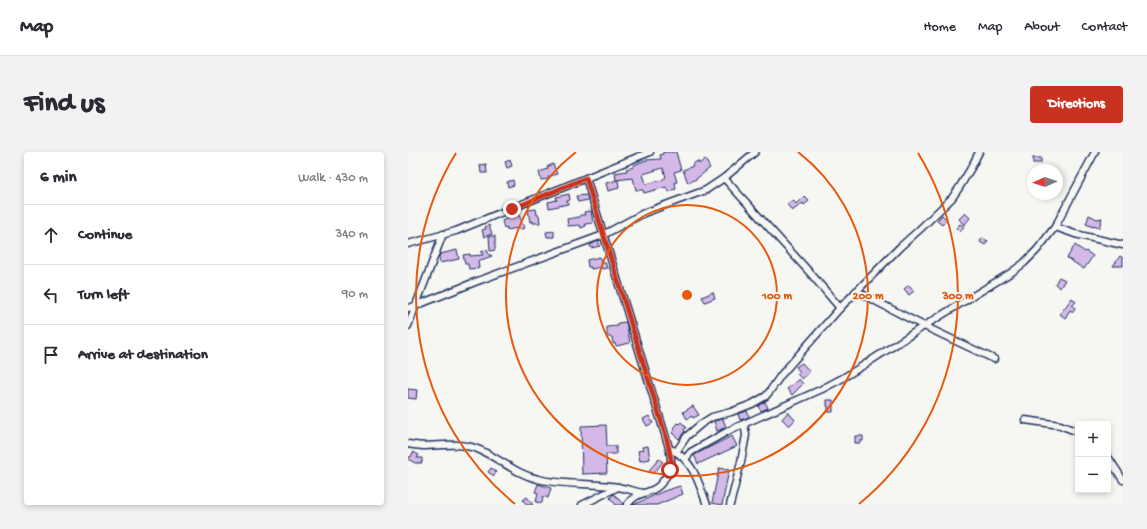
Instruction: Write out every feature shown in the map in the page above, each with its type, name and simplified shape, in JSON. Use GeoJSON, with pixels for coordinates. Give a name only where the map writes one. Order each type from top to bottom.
{"type":"FeatureCollection","features":[{"type":"Feature","properties":{"kind":"street"},"geometry":{"type":"LineString","coordinates":[[408,244],[456,231],[650,152]]}},
{"type":"Feature","properties":{"kind":"street"},"geometry":{"type":"LineString","coordinates":[[408,308],[603,235],[644,213],[706,190],[724,178],[755,152]]}},
{"type":"Feature","properties":{"kind":"street"},"geometry":{"type":"LineString","coordinates":[[676,452],[687,436],[712,417],[752,404],[766,396],[781,375],[840,308],[952,198],[979,152]]}},
{"type":"Feature","properties":{"kind":"street"},"geometry":{"type":"LineString","coordinates":[[685,459],[691,452],[730,430],[841,379],[1012,272],[1037,250],[1054,227],[1095,152]]}},
{"type":"Feature","properties":{"kind":"street"},"geometry":{"type":"LineString","coordinates":[[586,178],[669,447],[672,464],[670,470],[660,485],[634,497],[627,505]]}},
{"type":"Feature","properties":{"kind":"street"},"geometry":{"type":"LineString","coordinates":[[724,178],[840,308]]}},
{"type":"Feature","properties":{"kind":"street"},"geometry":{"type":"LineString","coordinates":[[1054,227],[1075,234],[1123,245]]}},
{"type":"Feature","properties":{"kind":"street"},"geometry":{"type":"LineString","coordinates":[[408,326],[443,234]]}},
{"type":"Feature","properties":{"kind":"street"},"geometry":{"type":"LineString","coordinates":[[856,291],[924,326],[994,359]]}},
{"type":"Feature","properties":{"kind":"street"},"geometry":{"type":"LineString","coordinates":[[1026,420],[1060,425],[1075,431]]}},
{"type":"Feature","properties":{"kind":"street"},"geometry":{"type":"LineString","coordinates":[[730,505],[746,435],[744,424]]}},
{"type":"Feature","properties":{"kind":"street"},"geometry":{"type":"LineString","coordinates":[[408,444],[425,446],[444,444],[466,446],[493,456],[525,475],[537,479],[555,482],[618,487],[644,493]]}},
{"type":"Feature","properties":{"kind":"street"},"geometry":{"type":"LineString","coordinates":[[669,447],[690,464],[707,505]]}},
{"type":"Feature","properties":{"kind":"street"},"geometry":{"type":"LineString","coordinates":[[1111,462],[1123,480]]}},
{"type":"Feature","properties":{"kind":"street"},"geometry":{"type":"LineString","coordinates":[[582,505],[618,487]]}},
{"type":"Feature","properties":{"kind":"building"},"geometry":{"type":"Polygon","coordinates":[[[663,152],[676,152],[681,170],[674,172],[677,182],[675,182],[676,189],[669,192],[666,187],[644,193],[643,190],[636,190],[633,178],[616,180],[615,173],[627,171],[626,169],[634,167],[634,165],[646,160],[661,159],[660,155],[663,154],[663,152]],[[663,168],[643,174],[646,184],[662,180],[666,177],[663,168]]]}},
{"type":"Feature","properties":{"kind":"building"},"geometry":{"type":"Polygon","coordinates":[[[1033,158],[1041,158],[1041,163],[1033,163],[1033,158]]]}},
{"type":"Feature","properties":{"kind":"building"},"geometry":{"type":"Polygon","coordinates":[[[705,159],[710,168],[696,179],[688,183],[683,170],[693,166],[692,164],[698,161],[699,164],[705,159]]]}},
{"type":"Feature","properties":{"kind":"building"},"geometry":{"type":"Polygon","coordinates":[[[510,160],[512,166],[507,168],[505,162],[510,160]]]}},
{"type":"Feature","properties":{"kind":"building"},"geometry":{"type":"Polygon","coordinates":[[[486,164],[487,173],[481,173],[480,165],[486,164]]]}},
{"type":"Feature","properties":{"kind":"building"},"geometry":{"type":"Polygon","coordinates":[[[553,164],[557,174],[548,177],[549,179],[541,180],[539,172],[548,169],[547,167],[553,164]]]}},
{"type":"Feature","properties":{"kind":"building"},"geometry":{"type":"Polygon","coordinates":[[[513,180],[514,185],[508,187],[507,182],[513,180]]]}},
{"type":"Feature","properties":{"kind":"building"},"geometry":{"type":"Polygon","coordinates":[[[618,180],[619,188],[608,191],[606,183],[618,180]]]}},
{"type":"Feature","properties":{"kind":"building"},"geometry":{"type":"Polygon","coordinates":[[[569,194],[570,200],[567,201],[568,204],[549,208],[548,202],[557,200],[556,197],[569,194]]]}},
{"type":"Feature","properties":{"kind":"building"},"geometry":{"type":"Polygon","coordinates":[[[587,195],[588,200],[578,202],[576,196],[587,195]]]}},
{"type":"Feature","properties":{"kind":"building"},"geometry":{"type":"Polygon","coordinates":[[[804,196],[809,201],[804,205],[803,203],[792,211],[787,204],[793,200],[796,204],[804,196]]]}},
{"type":"Feature","properties":{"kind":"building"},"geometry":{"type":"Polygon","coordinates":[[[536,209],[537,215],[539,215],[540,223],[533,223],[533,221],[530,222],[528,210],[536,209]]]}},
{"type":"Feature","properties":{"kind":"building"},"geometry":{"type":"Polygon","coordinates":[[[591,211],[593,223],[585,224],[586,226],[581,228],[580,225],[568,226],[567,219],[580,217],[580,215],[585,215],[584,212],[591,211]]]}},
{"type":"Feature","properties":{"kind":"building"},"geometry":{"type":"Polygon","coordinates":[[[518,212],[524,228],[519,230],[518,228],[507,230],[507,227],[504,228],[502,221],[508,218],[508,216],[518,212]]]}},
{"type":"Feature","properties":{"kind":"building"},"geometry":{"type":"Polygon","coordinates":[[[965,213],[970,218],[964,225],[959,219],[965,213]]]}},
{"type":"Feature","properties":{"kind":"building"},"geometry":{"type":"Polygon","coordinates":[[[942,215],[947,220],[942,225],[937,221],[942,215]]]}},
{"type":"Feature","properties":{"kind":"building"},"geometry":{"type":"Polygon","coordinates":[[[1089,215],[1097,219],[1102,218],[1099,228],[1086,224],[1089,215]]]}},
{"type":"Feature","properties":{"kind":"building"},"geometry":{"type":"Polygon","coordinates":[[[960,224],[964,227],[960,232],[956,228],[960,224]]]}},
{"type":"Feature","properties":{"kind":"building"},"geometry":{"type":"Polygon","coordinates":[[[489,225],[492,234],[484,237],[482,230],[486,229],[485,227],[489,225]]]}},
{"type":"Feature","properties":{"kind":"building"},"geometry":{"type":"Polygon","coordinates":[[[554,231],[554,237],[547,237],[546,232],[554,231]]]}},
{"type":"Feature","properties":{"kind":"building"},"geometry":{"type":"Polygon","coordinates":[[[489,236],[495,236],[495,250],[490,251],[489,236]]]}},
{"type":"Feature","properties":{"kind":"building"},"geometry":{"type":"Polygon","coordinates":[[[982,238],[988,241],[985,245],[980,242],[982,238]]]}},
{"type":"Feature","properties":{"kind":"building"},"geometry":{"type":"Polygon","coordinates":[[[598,241],[600,246],[591,248],[590,245],[598,241]]]}},
{"type":"Feature","properties":{"kind":"building"},"geometry":{"type":"Polygon","coordinates":[[[1075,245],[1093,256],[1084,269],[1067,258],[1075,245]]]}},
{"type":"Feature","properties":{"kind":"building"},"geometry":{"type":"Polygon","coordinates":[[[457,250],[459,259],[440,263],[440,254],[457,250]]]}},
{"type":"Feature","properties":{"kind":"building"},"geometry":{"type":"Polygon","coordinates":[[[487,250],[489,255],[492,256],[478,261],[479,268],[469,269],[468,264],[465,264],[463,255],[483,255],[481,252],[487,250]]]}},
{"type":"Feature","properties":{"kind":"building"},"geometry":{"type":"Polygon","coordinates":[[[1120,256],[1123,258],[1123,266],[1113,266],[1120,256]]]}},
{"type":"Feature","properties":{"kind":"building"},"geometry":{"type":"Polygon","coordinates":[[[600,257],[601,263],[605,262],[607,268],[602,269],[601,267],[591,269],[591,267],[588,267],[587,260],[600,257]]]}},
{"type":"Feature","properties":{"kind":"building"},"geometry":{"type":"Polygon","coordinates":[[[1059,277],[1065,280],[1060,288],[1055,284],[1059,277]]]}},
{"type":"Feature","properties":{"kind":"building"},"geometry":{"type":"Polygon","coordinates":[[[909,285],[914,291],[909,295],[904,289],[909,285]]]}},
{"type":"Feature","properties":{"kind":"building"},"geometry":{"type":"Polygon","coordinates":[[[713,292],[715,298],[705,302],[702,297],[713,292]]]}},
{"type":"Feature","properties":{"kind":"building"},"geometry":{"type":"Polygon","coordinates":[[[1072,298],[1076,302],[1072,306],[1075,307],[1073,312],[1070,310],[1065,318],[1060,314],[1072,298]]]}},
{"type":"Feature","properties":{"kind":"building"},"geometry":{"type":"Polygon","coordinates":[[[626,322],[630,343],[616,346],[615,343],[613,344],[612,337],[607,337],[607,327],[618,326],[618,323],[626,322]]]}},
{"type":"Feature","properties":{"kind":"building"},"geometry":{"type":"Polygon","coordinates":[[[802,363],[810,372],[802,379],[797,374],[800,372],[796,367],[802,363]]]}},
{"type":"Feature","properties":{"kind":"building"},"geometry":{"type":"Polygon","coordinates":[[[799,379],[803,384],[792,395],[787,389],[799,379]]]}},
{"type":"Feature","properties":{"kind":"building"},"geometry":{"type":"Polygon","coordinates":[[[408,389],[417,390],[416,399],[408,398],[408,389]]]}},
{"type":"Feature","properties":{"kind":"building"},"geometry":{"type":"Polygon","coordinates":[[[827,400],[833,400],[833,412],[828,412],[827,400]]]}},
{"type":"Feature","properties":{"kind":"building"},"geometry":{"type":"Polygon","coordinates":[[[765,402],[768,408],[761,411],[758,406],[765,402]]]}},
{"type":"Feature","properties":{"kind":"building"},"geometry":{"type":"Polygon","coordinates":[[[693,406],[699,415],[693,418],[692,416],[687,419],[683,412],[693,406]]]}},
{"type":"Feature","properties":{"kind":"building"},"geometry":{"type":"Polygon","coordinates":[[[747,411],[749,417],[740,420],[738,414],[747,411]]]}},
{"type":"Feature","properties":{"kind":"building"},"geometry":{"type":"Polygon","coordinates":[[[788,412],[795,420],[789,426],[782,419],[788,412]]]}},
{"type":"Feature","properties":{"kind":"building"},"geometry":{"type":"Polygon","coordinates":[[[649,416],[653,423],[647,426],[643,419],[649,416]]]}},
{"type":"Feature","properties":{"kind":"building"},"geometry":{"type":"Polygon","coordinates":[[[723,419],[726,427],[717,431],[714,421],[723,419]]]}},
{"type":"Feature","properties":{"kind":"building"},"geometry":{"type":"Polygon","coordinates":[[[681,422],[686,427],[679,439],[672,433],[678,423],[679,424],[681,422]]]}},
{"type":"Feature","properties":{"kind":"building"},"geometry":{"type":"Polygon","coordinates":[[[606,425],[607,446],[616,446],[616,454],[606,454],[607,473],[582,474],[581,426],[606,425]]]}},
{"type":"Feature","properties":{"kind":"building"},"geometry":{"type":"Polygon","coordinates":[[[732,436],[737,446],[698,464],[694,455],[732,436]]]}},
{"type":"Feature","properties":{"kind":"building"},"geometry":{"type":"Polygon","coordinates":[[[855,436],[863,436],[863,441],[860,441],[860,443],[855,443],[855,436]]]}},
{"type":"Feature","properties":{"kind":"building"},"geometry":{"type":"Polygon","coordinates":[[[648,446],[650,459],[640,461],[638,451],[643,450],[642,447],[648,446]]]}},
{"type":"Feature","properties":{"kind":"building"},"geometry":{"type":"Polygon","coordinates":[[[413,452],[419,455],[417,458],[422,458],[422,463],[415,463],[408,459],[408,457],[411,457],[413,452]]]}},
{"type":"Feature","properties":{"kind":"building"},"geometry":{"type":"Polygon","coordinates":[[[659,459],[663,462],[653,474],[649,470],[659,459]]]}},
{"type":"Feature","properties":{"kind":"building"},"geometry":{"type":"Polygon","coordinates":[[[491,468],[496,471],[494,476],[488,472],[491,468]]]}},
{"type":"Feature","properties":{"kind":"building"},"geometry":{"type":"Polygon","coordinates":[[[719,468],[729,470],[722,505],[712,503],[719,468]]]}},
{"type":"Feature","properties":{"kind":"building"},"geometry":{"type":"Polygon","coordinates":[[[538,484],[551,488],[548,498],[543,496],[542,503],[536,502],[538,493],[535,492],[538,484]]]}},
{"type":"Feature","properties":{"kind":"building"},"geometry":{"type":"Polygon","coordinates":[[[680,486],[683,494],[657,505],[633,505],[664,491],[680,486]]]}},
{"type":"Feature","properties":{"kind":"building"},"geometry":{"type":"Polygon","coordinates":[[[614,494],[623,505],[616,505],[610,498],[614,494]]]}},
{"type":"Feature","properties":{"kind":"building"},"geometry":{"type":"Polygon","coordinates":[[[527,497],[533,505],[527,505],[523,500],[527,497]]]}},
{"type":"Feature","properties":{"kind":"route"},"geometry":{"type":"LineString","coordinates":[[512,209],[586,178],[667,440],[672,464],[670,470]]}}]}
